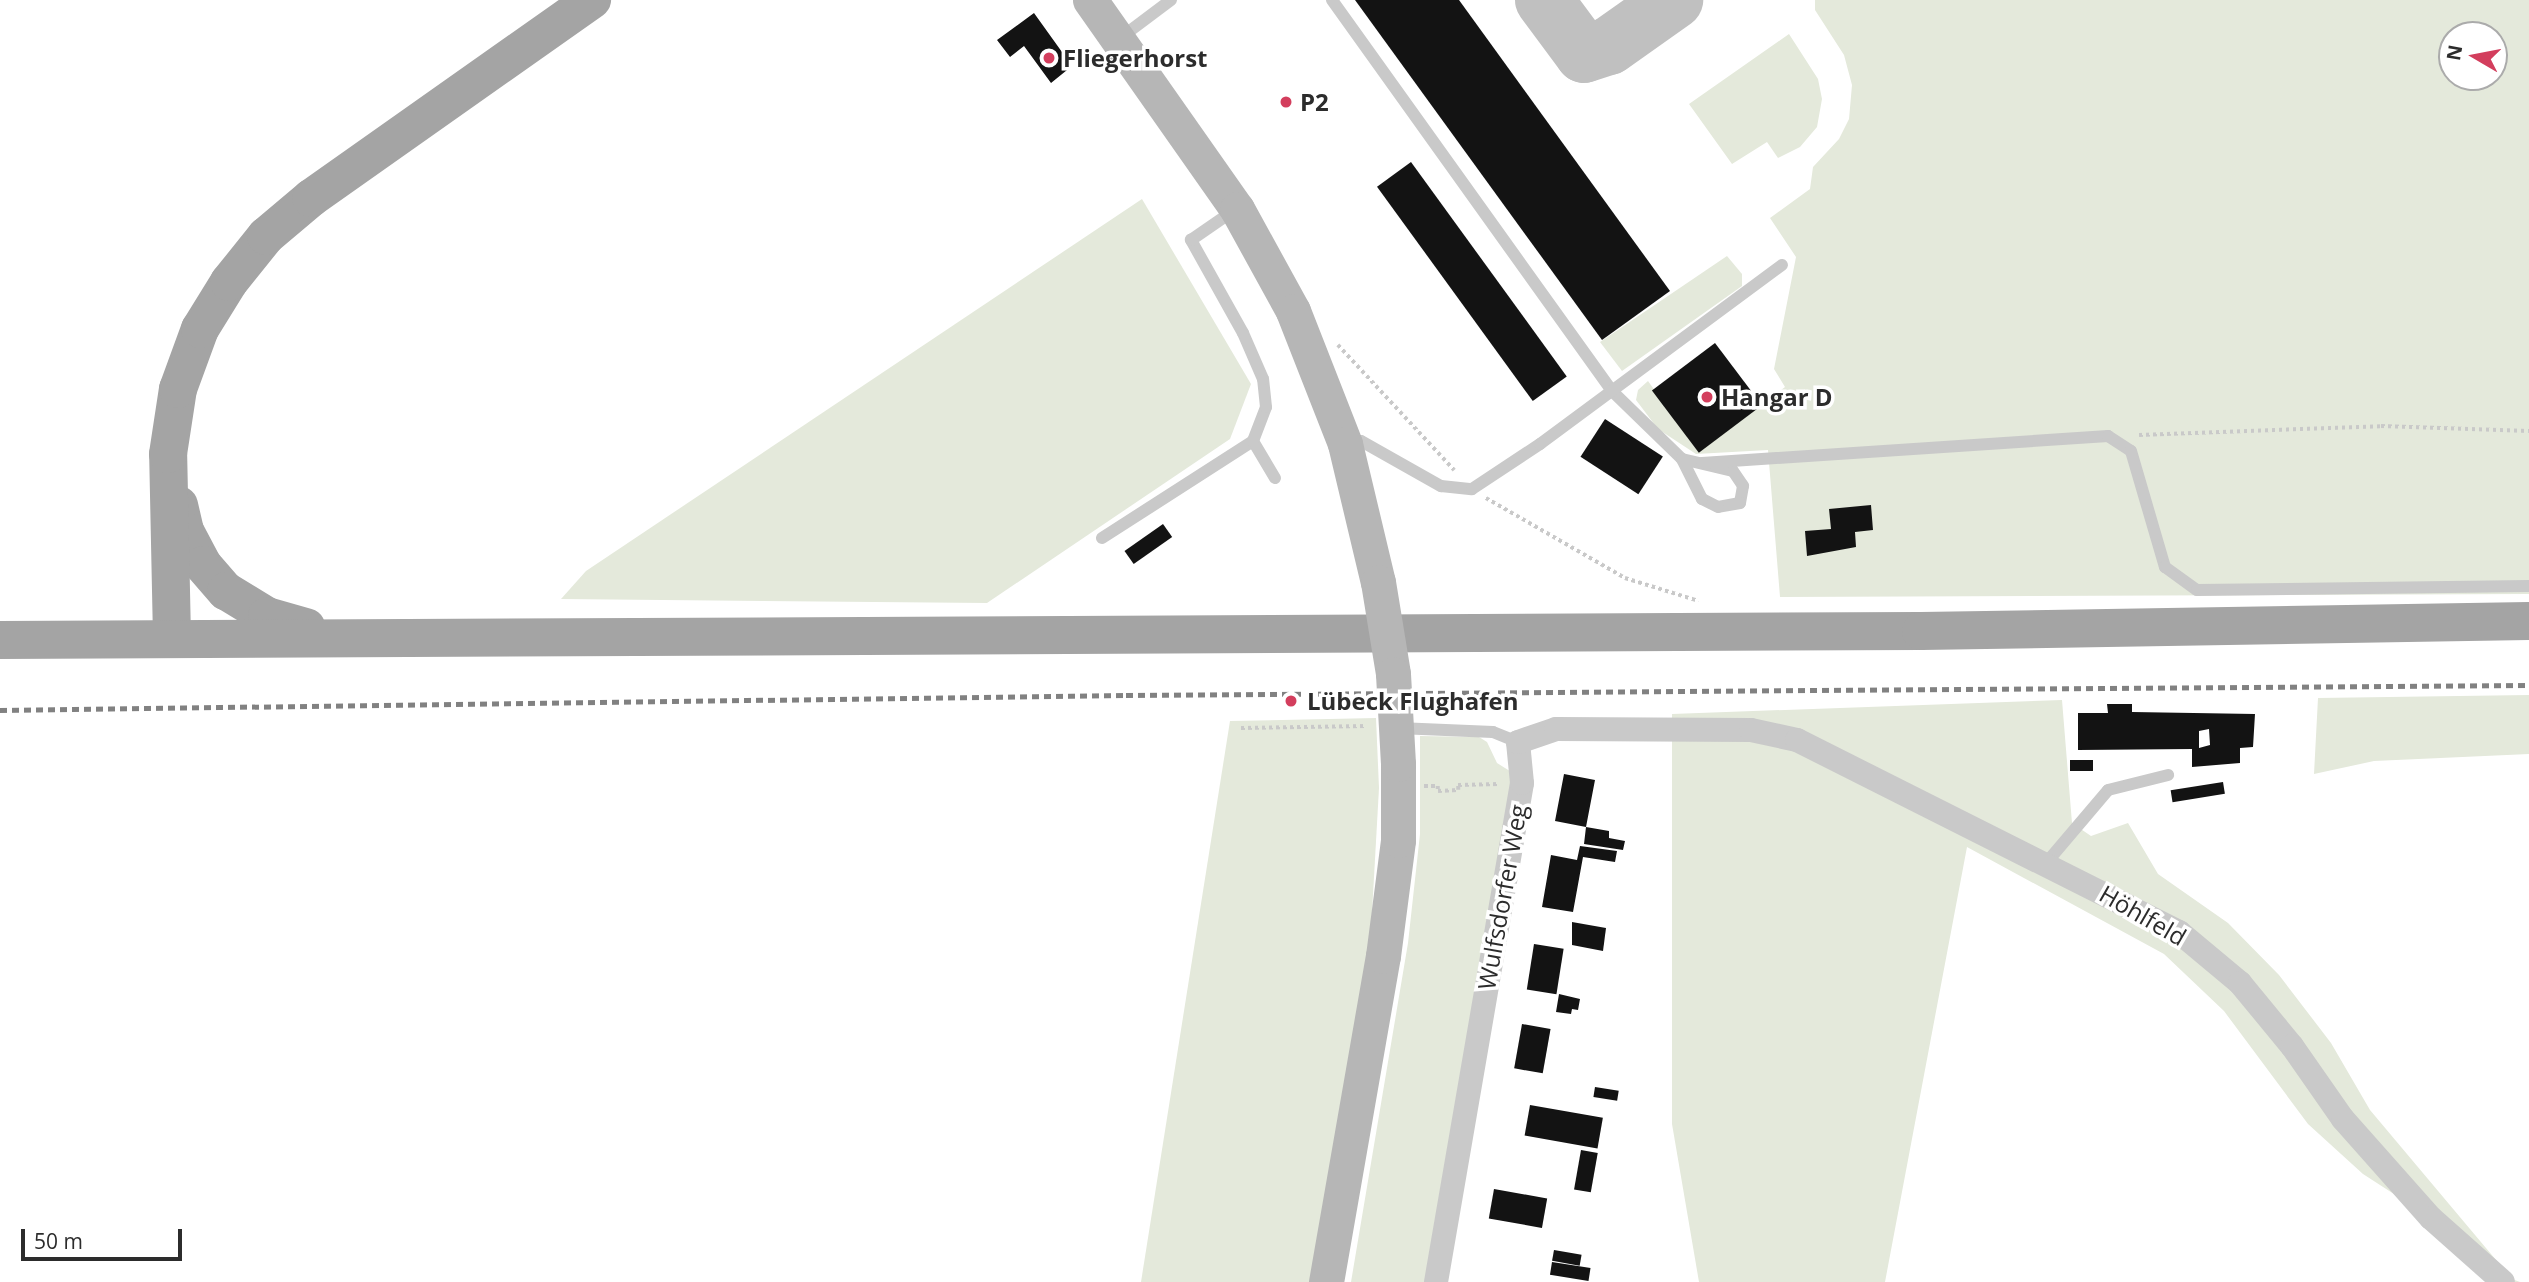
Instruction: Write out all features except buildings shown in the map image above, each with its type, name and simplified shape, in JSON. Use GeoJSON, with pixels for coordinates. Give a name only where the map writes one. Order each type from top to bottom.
{"type":"FeatureCollection","features":[{"type":"Feature","properties":{"kind":"main road"},"geometry":{"type":"LineString","coordinates":[[172,638],[169,454],[178,389],[200,329],[229,282],[266,236],[375,149],[592,0]]}},
{"type":"Feature","properties":{"kind":"main road"},"geometry":{"type":"LineString","coordinates":[[169,454],[185,531],[203,565],[226,591],[267,616],[339,637]]}},
{"type":"Feature","properties":{"kind":"main road"},"geometry":{"type":"LineString","coordinates":[[0,640],[1840,632],[2529,621]]}},
{"type":"Feature","properties":{"kind":"street"},"geometry":{"type":"LineString","coordinates":[[1090,0],[1237,209],[1293,311],[1345,444],[1378,582],[1406,776],[1385,942],[1326,1282]]}},
{"type":"Feature","properties":{"kind":"street","name":"Höhlfeld"},"geometry":{"type":"LineString","coordinates":[[1518,742],[1556,729],[1751,730],[1797,740],[2047,862],[2179,932],[2240,983],[2292,1045],[2343,1119],[2431,1218],[2503,1282]]}},
{"type":"Feature","properties":{"kind":"street","name":"Wulfsdorfer Weg"},"geometry":{"type":"LineString","coordinates":[[1436,1282],[1522,783],[1518,742]]}},
{"type":"Feature","properties":{"kind":"lane"},"geometry":{"type":"LineString","coordinates":[[1119,39],[1171,0]]}},
{"type":"Feature","properties":{"kind":"lane"},"geometry":{"type":"LineString","coordinates":[[1332,0],[1612,391],[1682,459],[1702,499],[1718,507],[1740,503],[1743,485],[1733,471],[1682,459]]}},
{"type":"Feature","properties":{"kind":"lane"},"geometry":{"type":"LineString","coordinates":[[1102,538],[1253,441],[1266,407],[1263,379],[1243,333],[1191,240],[1237,209]]}},
{"type":"Feature","properties":{"kind":"lane"},"geometry":{"type":"LineString","coordinates":[[1345,444],[1360,441],[1441,486],[1472,489],[1612,391],[1782,265]]}},
{"type":"Feature","properties":{"kind":"lane"},"geometry":{"type":"LineString","coordinates":[[1702,463],[2108,436],[2131,451],[2165,568],[2197,590],[2529,586]]}},
{"type":"Feature","properties":{"kind":"lane"},"geometry":{"type":"LineString","coordinates":[[1253,441],[1275,478]]}},
{"type":"Feature","properties":{"kind":"lane"},"geometry":{"type":"LineString","coordinates":[[1387,727],[1493,732],[1518,742]]}},
{"type":"Feature","properties":{"kind":"lane"},"geometry":{"type":"LineString","coordinates":[[2047,862],[2108,790],[2168,775]]}},
{"type":"Feature","properties":{"kind":"path"},"geometry":{"type":"LineString","coordinates":[[1332,340],[1472,489],[1625,578]]}},
{"type":"Feature","properties":{"kind":"path"},"geometry":{"type":"LineString","coordinates":[[2108,436],[2381,426],[2529,431]]}},
{"type":"Feature","properties":{"kind":"path"},"geometry":{"type":"LineString","coordinates":[[1427,710],[1433,710],[1433,699]]}},
{"type":"Feature","properties":{"kind":"path"},"geometry":{"type":"LineString","coordinates":[[1241,728],[1387,727]]}},
{"type":"Feature","properties":{"kind":"path"},"geometry":{"type":"LineString","coordinates":[[1406,776],[1438,786],[1438,791],[1475,785]]}},
{"type":"Feature","properties":{"kind":"shaded area"},"geometry":{"type":"Polygon","coordinates":[[[1815,0],[2529,0],[2529,594],[1780,597],[1768,450],[1696,454],[1658,429],[1636,400],[1638,390],[1648,381],[1698,451],[1785,387],[1774,369],[1796,257],[1770,218],[1810,189],[1813,167],[1839,139],[1849,119],[1852,85],[1844,55],[1815,10],[1815,0]]]}},
{"type":"Feature","properties":{"kind":"shaded area"},"geometry":{"type":"Polygon","coordinates":[[[1789,34],[1818,79],[1822,99],[1817,127],[1800,147],[1778,158],[1767,142],[1732,164],[1689,104],[1789,34]]]}},
{"type":"Feature","properties":{"kind":"shaded area"},"geometry":{"type":"Polygon","coordinates":[[[1142,199],[1251,384],[1230,439],[987,603],[561,599],[586,571],[1142,199]]]}},
{"type":"Feature","properties":{"kind":"shaded area"},"geometry":{"type":"Polygon","coordinates":[[[1727,256],[1742,274],[1742,286],[1622,371],[1600,342],[1727,256]]]}},
{"type":"Feature","properties":{"kind":"shaded area"},"geometry":{"type":"Polygon","coordinates":[[[2529,695],[2529,754],[2374,761],[2314,774],[2318,698],[2529,695]]]}},
{"type":"Feature","properties":{"kind":"shaded area"},"geometry":{"type":"Polygon","coordinates":[[[2062,700],[2072,823],[2091,836],[2128,823],[2158,874],[2228,923],[2279,975],[2331,1043],[2370,1110],[2512,1279],[2520,1282],[2503,1282],[2431,1218],[2363,1174],[2308,1124],[2224,1011],[2164,954],[1967,847],[1885,1282],[1699,1282],[1672,1124],[1672,714],[2062,700]]]}},
{"type":"Feature","properties":{"kind":"shaded area"},"geometry":{"type":"Polygon","coordinates":[[[1376,718],[1379,788],[1369,966],[1312,1282],[1141,1282],[1230,721],[1376,718]]]}},
{"type":"Feature","properties":{"kind":"shaded area"},"geometry":{"type":"Polygon","coordinates":[[[1420,736],[1479,737],[1487,742],[1497,763],[1513,773],[1425,1282],[1351,1282],[1408,943],[1420,834],[1420,736]]]}},
{"type":"Feature","properties":{"kind":"taxiway"},"geometry":{"type":"LineString","coordinates":[[1544,0],[1584,54],[1609,46],[1674,0]]}},
{"type":"Feature","properties":{"kind":"railway"},"geometry":{"type":"LineString","coordinates":[[0,710],[1126,695],[2529,685]]}},
{"type":"Feature","properties":{"kind":"place","name":"Fliegerhorst"},"geometry":{"type":"Point","coordinates":[1049,58]}},
{"type":"Feature","properties":{"kind":"place","name":"P2"},"geometry":{"type":"Point","coordinates":[1286,102]}},
{"type":"Feature","properties":{"kind":"place","name":"Hangar D"},"geometry":{"type":"Point","coordinates":[1707,397]}},
{"type":"Feature","properties":{"kind":"place","name":"Lübeck Flughafen"},"geometry":{"type":"Point","coordinates":[1291,701]}}]}
